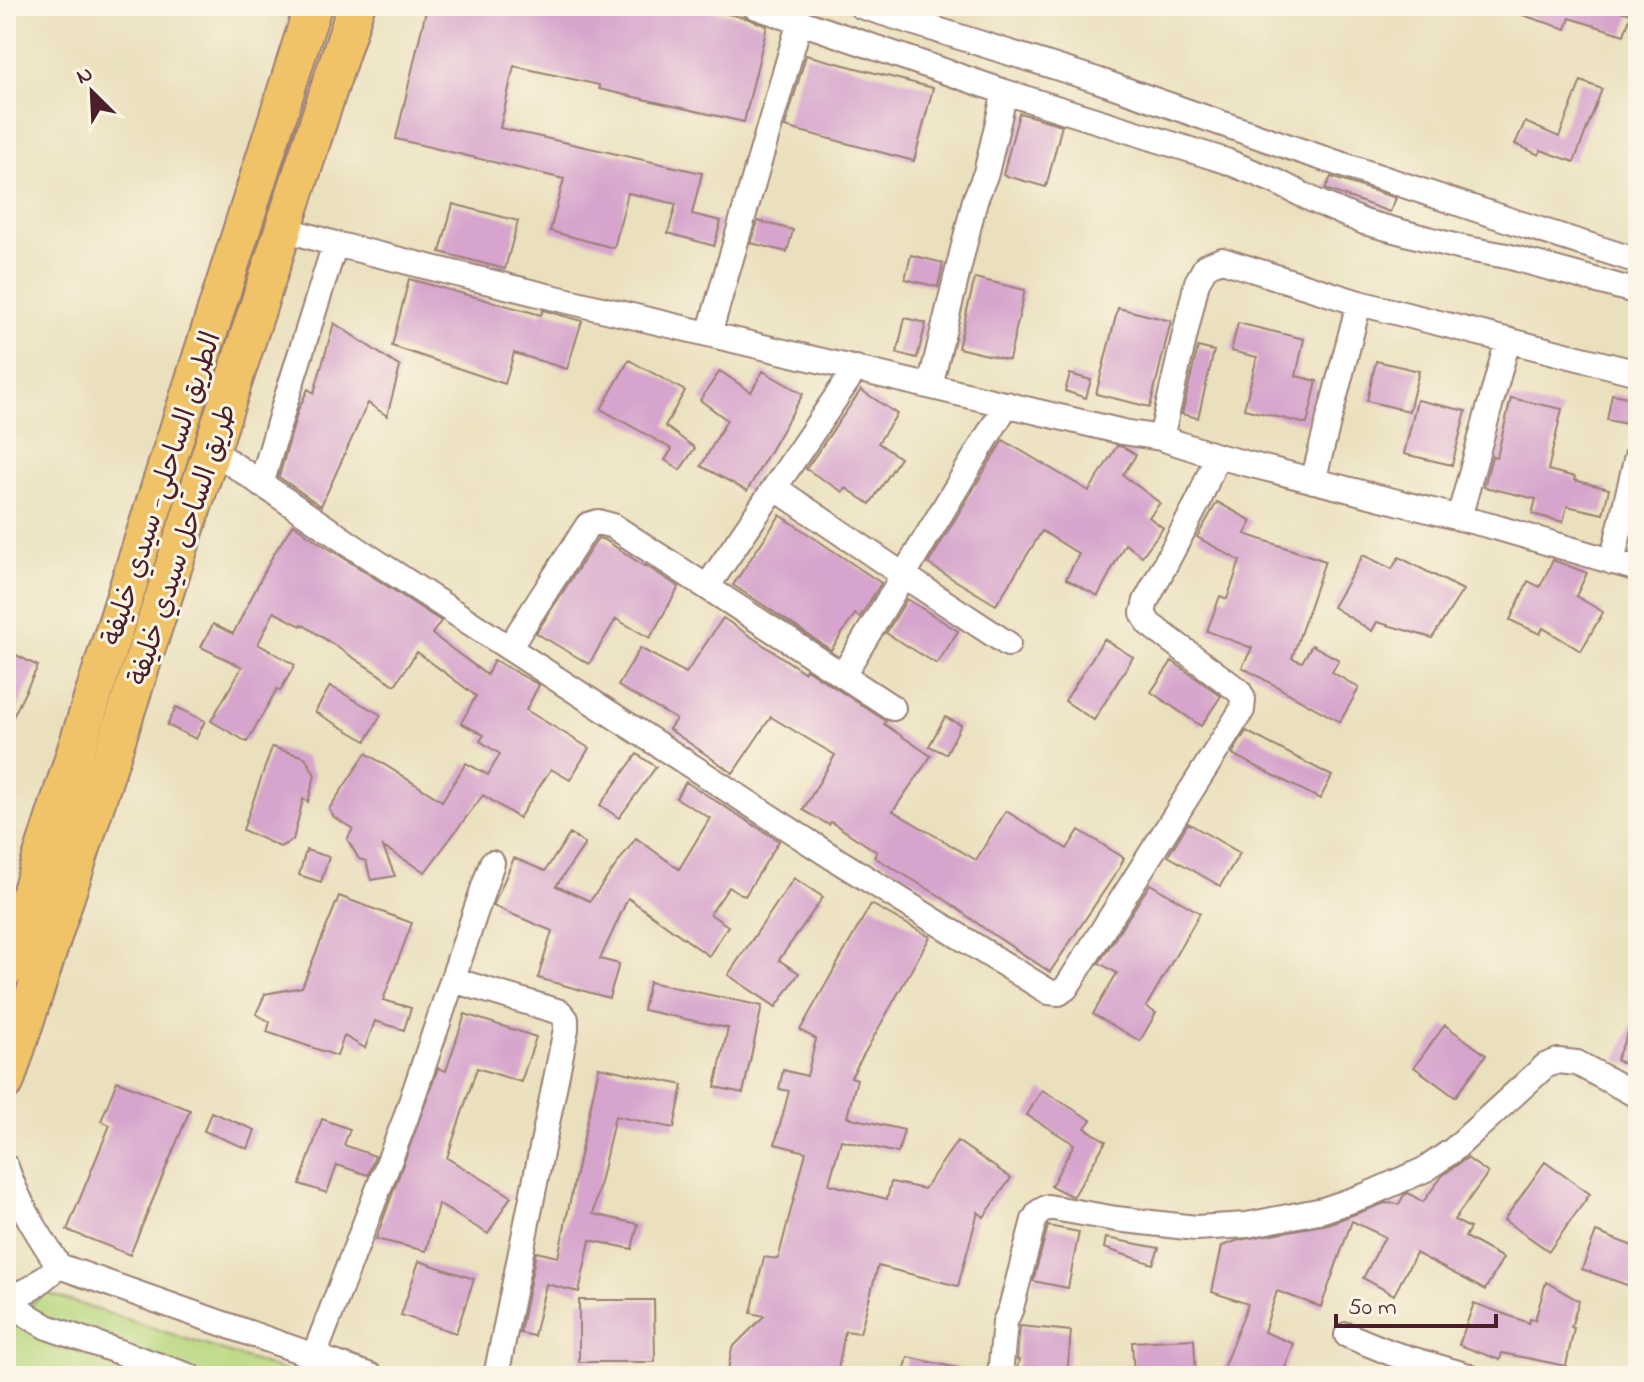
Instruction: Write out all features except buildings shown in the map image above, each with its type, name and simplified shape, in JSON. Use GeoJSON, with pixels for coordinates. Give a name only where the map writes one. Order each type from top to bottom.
{"type":"FeatureCollection","features":[{"type":"Feature","properties":{"kind":"highway","name":"الطريق الساحلي- سيدي خليفة"},"geometry":{"type":"LineString","coordinates":[[6,969],[313,6]]}},
{"type":"Feature","properties":{"kind":"highway","name":"طريق الساحل سيدي خليفة"},"geometry":{"type":"LineString","coordinates":[[6,1081],[356,6]]}},
{"type":"Feature","properties":{"kind":"street"},"geometry":{"type":"LineString","coordinates":[[754,6],[1005,92],[1226,161],[1364,222],[1462,248],[1507,256],[1638,292]]}},
{"type":"Feature","properties":{"kind":"street"},"geometry":{"type":"LineString","coordinates":[[861,6],[1097,80],[1295,149],[1638,261]]}},
{"type":"Feature","properties":{"kind":"street"},"geometry":{"type":"LineString","coordinates":[[709,334],[800,21]]}},
{"type":"Feature","properties":{"kind":"street"},"geometry":{"type":"LineString","coordinates":[[930,386],[1005,92]]}},
{"type":"Feature","properties":{"kind":"street"},"geometry":{"type":"LineString","coordinates":[[1277,182],[1295,149]]}},
{"type":"Feature","properties":{"kind":"street"},"geometry":{"type":"LineString","coordinates":[[1507,256],[1515,222]]}},
{"type":"Feature","properties":{"kind":"street"},"geometry":{"type":"LineString","coordinates":[[285,229],[335,244],[709,334],[1123,432],[1161,438],[1217,456],[1459,518],[1638,569]]}},
{"type":"Feature","properties":{"kind":"street"},"geometry":{"type":"LineString","coordinates":[[261,485],[335,244]]}},
{"type":"Feature","properties":{"kind":"street"},"geometry":{"type":"LineString","coordinates":[[1161,438],[1197,282],[1206,266],[1222,260],[1359,303],[1638,373]]}},
{"type":"Feature","properties":{"kind":"street"},"geometry":{"type":"LineString","coordinates":[[1313,481],[1359,303]]}},
{"type":"Feature","properties":{"kind":"street"},"geometry":{"type":"LineString","coordinates":[[1459,518],[1508,340]]}},
{"type":"Feature","properties":{"kind":"street"},"geometry":{"type":"LineString","coordinates":[[707,587],[856,368]]}},
{"type":"Feature","properties":{"kind":"street"},"geometry":{"type":"LineString","coordinates":[[843,675],[1007,404]]}},
{"type":"Feature","properties":{"kind":"street"},"geometry":{"type":"LineString","coordinates":[[212,450],[509,648],[846,865],[1049,992],[1059,993],[1066,988],[1242,710],[1243,699],[1239,691],[1149,624],[1143,613],[1146,601],[1199,500],[1217,456]]}},
{"type":"Feature","properties":{"kind":"street"},"geometry":{"type":"LineString","coordinates":[[1612,562],[1638,452]]}},
{"type":"Feature","properties":{"kind":"street"},"geometry":{"type":"LineString","coordinates":[[775,488],[1008,644]]}},
{"type":"Feature","properties":{"kind":"street"},"geometry":{"type":"LineString","coordinates":[[509,648],[588,525],[598,522],[613,526],[893,708]]}},
{"type":"Feature","properties":{"kind":"street"},"geometry":{"type":"LineString","coordinates":[[314,1356],[405,1120],[492,863]]}},
{"type":"Feature","properties":{"kind":"street"},"geometry":{"type":"LineString","coordinates":[[453,980],[560,1012],[566,1019],[496,1376]]}},
{"type":"Feature","properties":{"kind":"street"},"geometry":{"type":"LineString","coordinates":[[1000,1376],[1005,1322],[1034,1220],[1039,1212],[1048,1207],[1196,1228],[1247,1225],[1323,1210],[1426,1169],[1453,1150],[1545,1066],[1558,1061],[1577,1063],[1638,1096]]}},
{"type":"Feature","properties":{"kind":"street"},"geometry":{"type":"LineString","coordinates":[[6,1167],[30,1221],[59,1266],[371,1376]]}},
{"type":"Feature","properties":{"kind":"street"},"geometry":{"type":"LineString","coordinates":[[59,1266],[32,1288],[7,1300],[47,1327],[189,1376]]}},
{"type":"Feature","properties":{"kind":"street"},"geometry":{"type":"LineString","coordinates":[[1347,1335],[1387,1364],[1468,1376]]}},
{"type":"Feature","properties":{"kind":"green space"},"geometry":{"type":"Polygon","coordinates":[[[46,1293],[300,1376],[6,1376],[6,1324],[46,1293]]]}}]}
